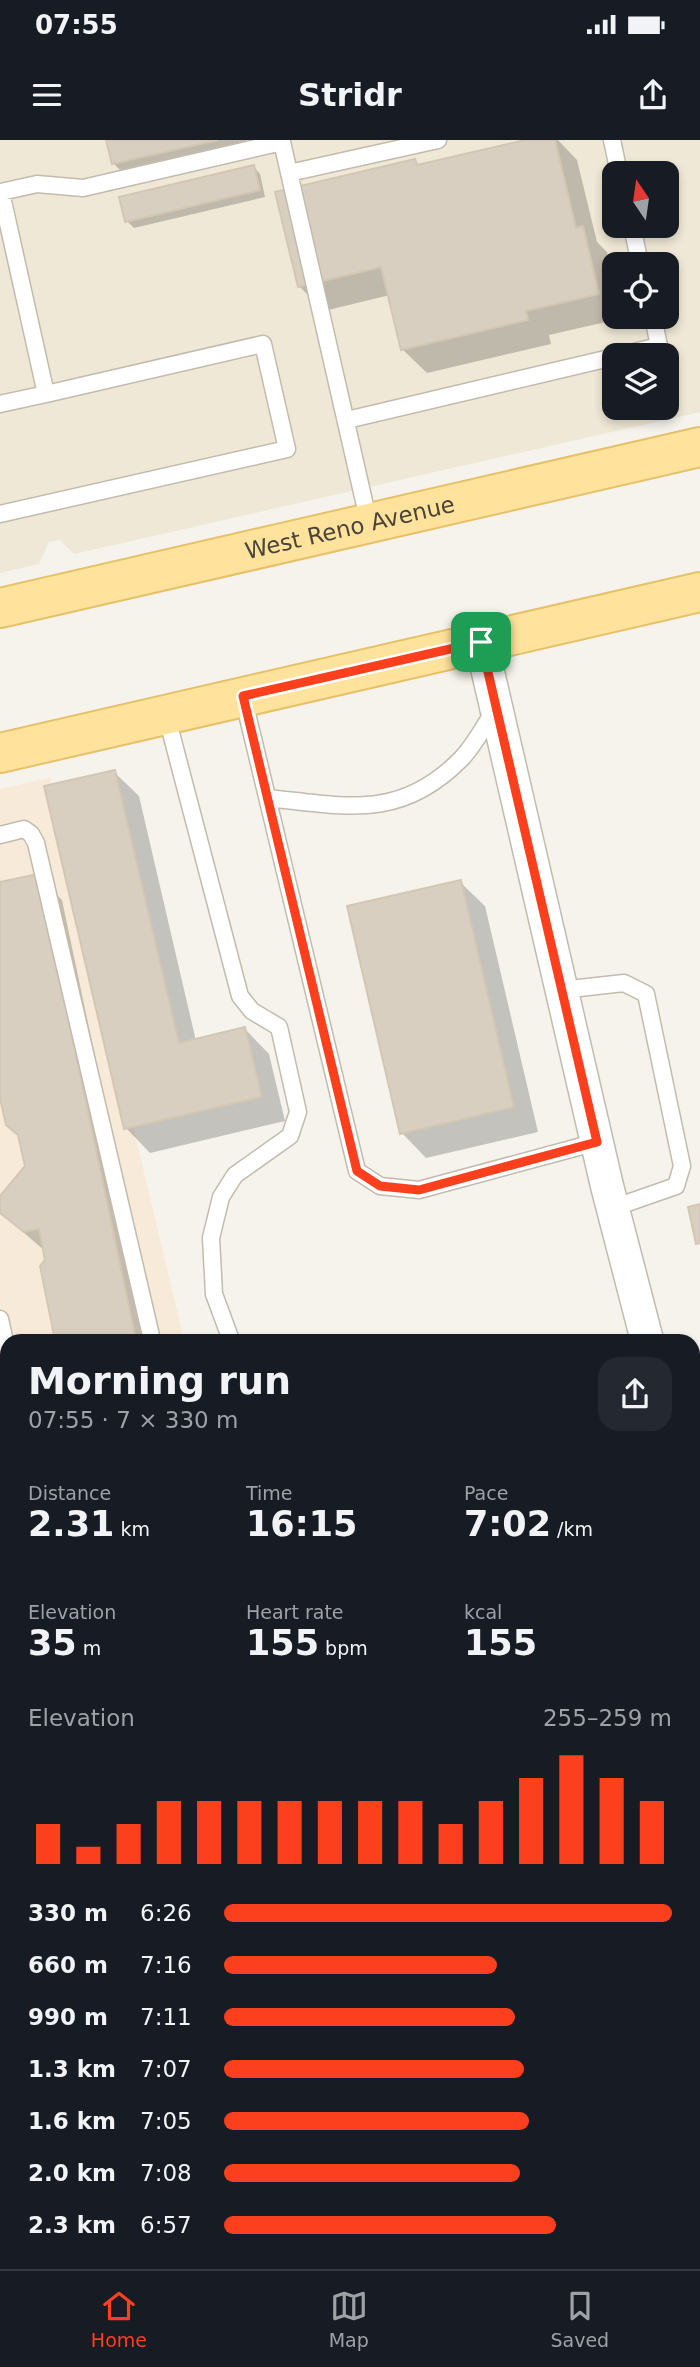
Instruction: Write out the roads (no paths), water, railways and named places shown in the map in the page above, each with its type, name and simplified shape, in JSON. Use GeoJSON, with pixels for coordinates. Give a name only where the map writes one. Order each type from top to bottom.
{"type":"FeatureCollection","features":[{"type":"Feature","properties":{"kind":"main road","name":"West Reno Avenue"},"geometry":{"type":"LineString","coordinates":[[0,608],[700,447]]}},
{"type":"Feature","properties":{"kind":"main road"},"geometry":{"type":"LineString","coordinates":[[0,752],[700,592]]}},
{"type":"Feature","properties":{"kind":"street"},"geometry":{"type":"LineString","coordinates":[[481,642],[597,1142],[645,1334]]}},
{"type":"Feature","properties":{"kind":"lane"},"geometry":{"type":"LineString","coordinates":[[289,173],[438,140]]}},
{"type":"Feature","properties":{"kind":"lane"},"geometry":{"type":"LineString","coordinates":[[612,140],[617,161]]}},
{"type":"Feature","properties":{"kind":"lane"},"geometry":{"type":"LineString","coordinates":[[46,394],[1,192],[37,184],[83,188],[282,141],[369,523]]}},
{"type":"Feature","properties":{"kind":"lane"},"geometry":{"type":"LineString","coordinates":[[0,404],[263,344],[287,449],[0,514]]}},
{"type":"Feature","properties":{"kind":"lane"},"geometry":{"type":"LineString","coordinates":[[347,419],[602,360]]}},
{"type":"Feature","properties":{"kind":"lane"},"geometry":{"type":"LineString","coordinates":[[243,696],[357,1171],[380,1186],[419,1190],[597,1142]]}},
{"type":"Feature","properties":{"kind":"lane"},"geometry":{"type":"LineString","coordinates":[[268,798],[351,807],[396,802],[429,788],[462,758],[496,709]]}},
{"type":"Feature","properties":{"kind":"lane"},"geometry":{"type":"LineString","coordinates":[[166,715],[240,996],[252,1011],[279,1027],[298,1112],[290,1136],[234,1175],[221,1196],[211,1238],[214,1294],[228,1334]]}},
{"type":"Feature","properties":{"kind":"lane"},"geometry":{"type":"LineString","coordinates":[[0,835],[24,829],[36,843],[151,1334]]}},
{"type":"Feature","properties":{"kind":"lane"},"geometry":{"type":"LineString","coordinates":[[561,990],[624,982],[646,994],[682,1166],[676,1186],[613,1208]]}}]}
